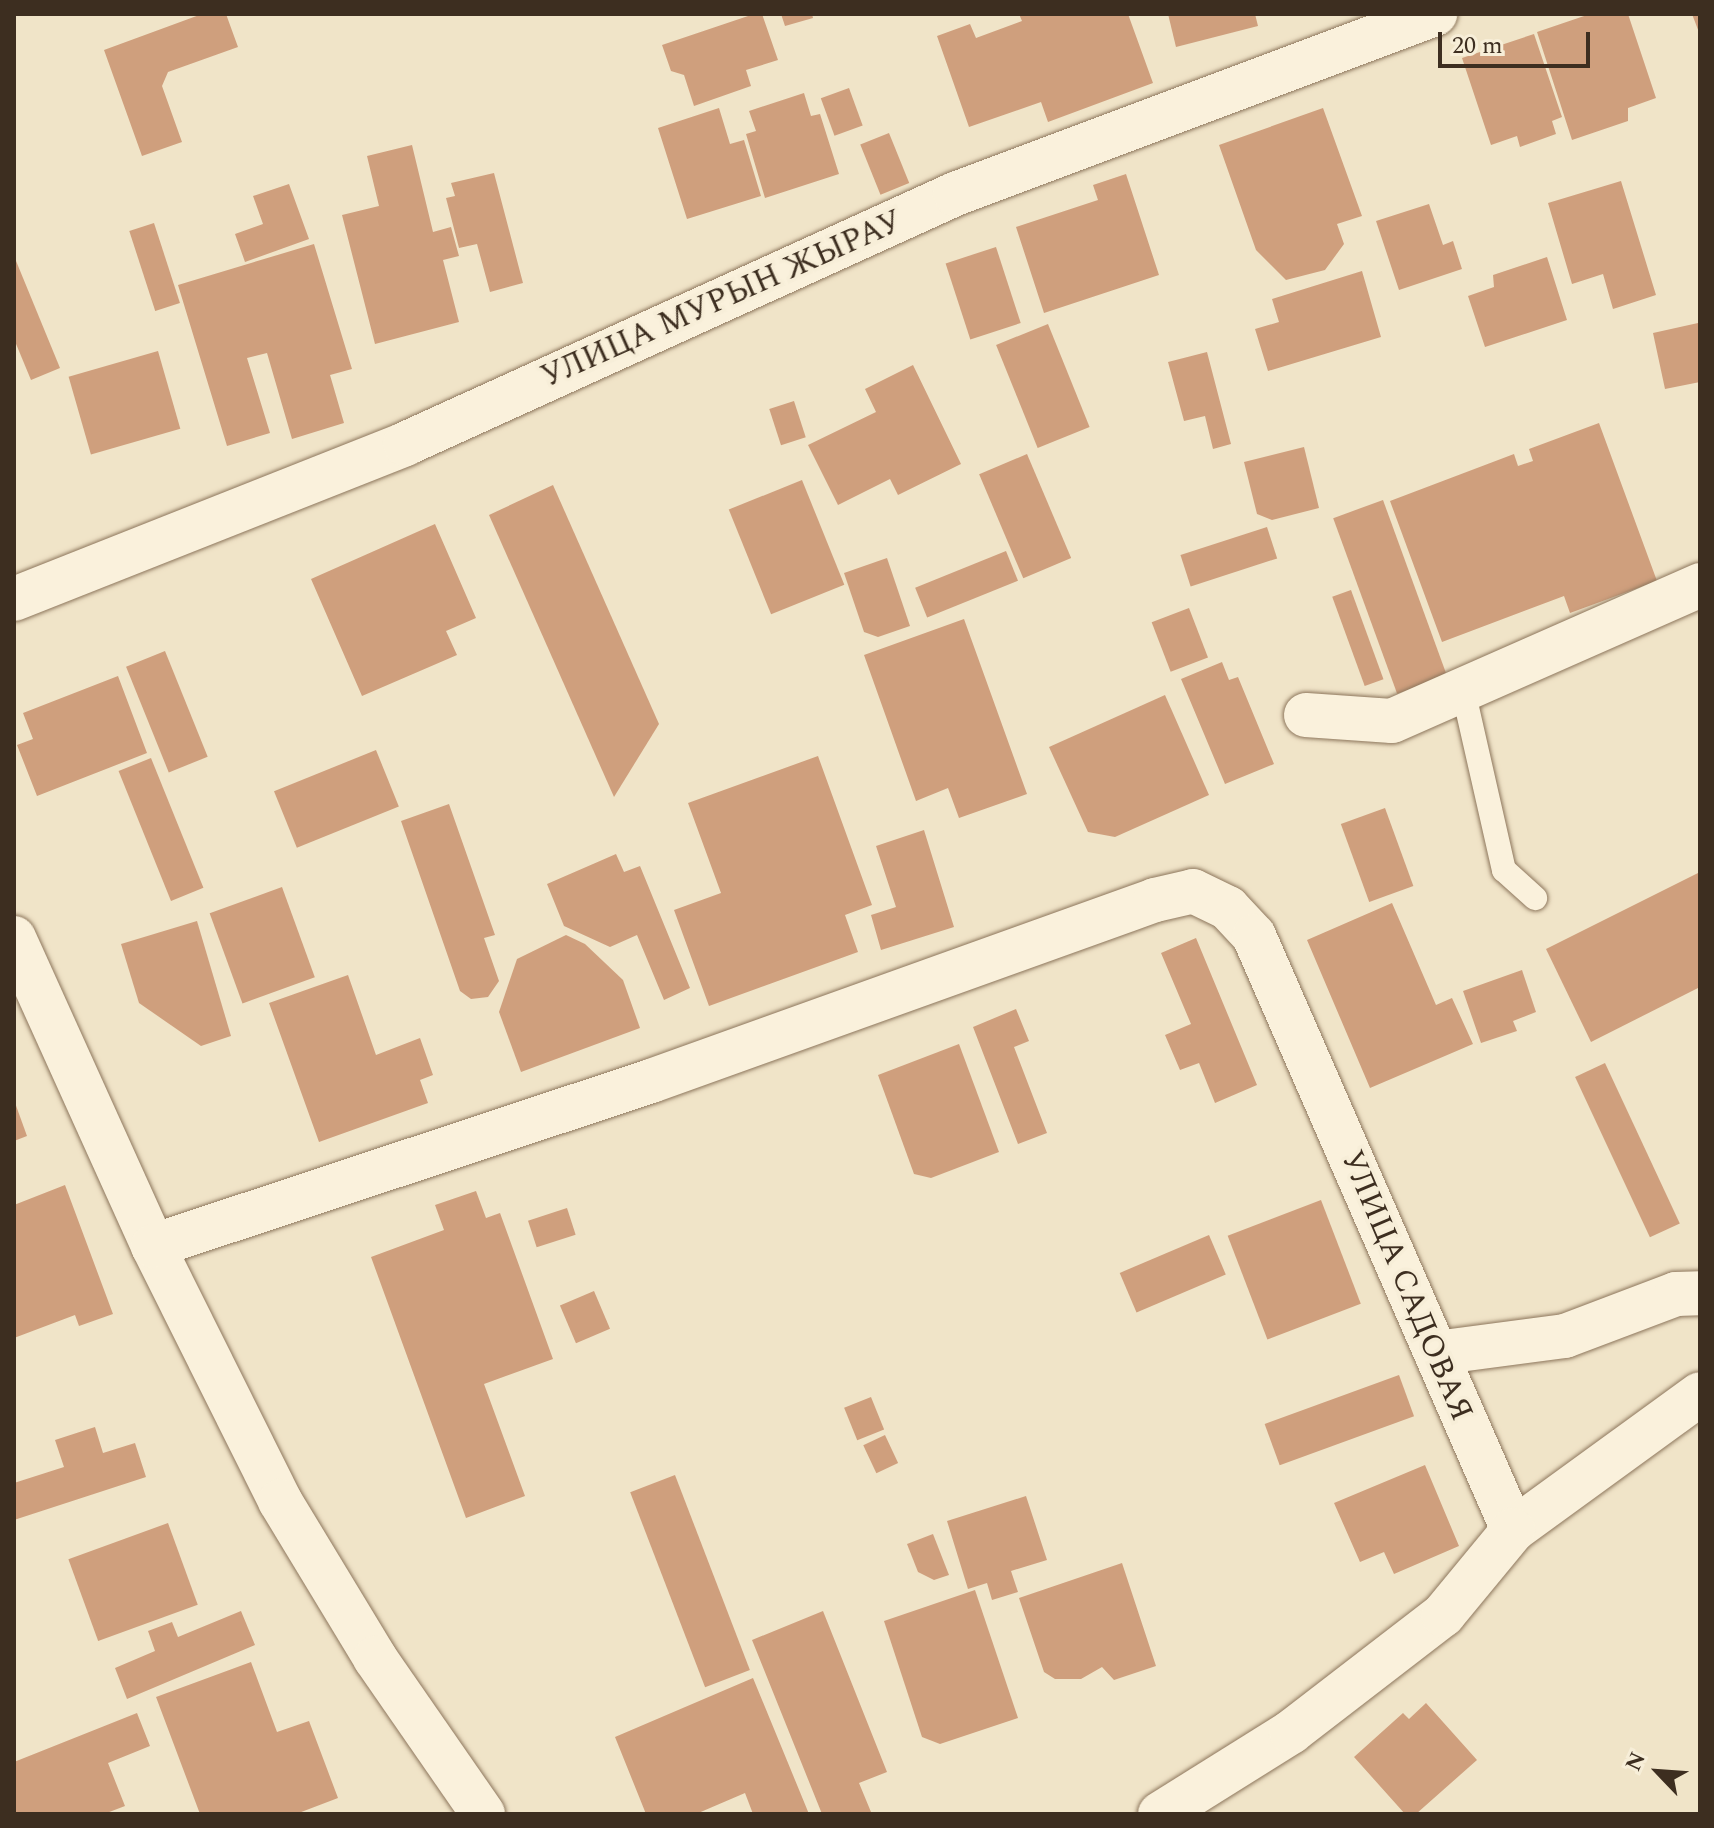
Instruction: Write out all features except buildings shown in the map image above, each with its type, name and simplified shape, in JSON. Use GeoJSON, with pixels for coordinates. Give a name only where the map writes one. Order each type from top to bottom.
{"type":"FeatureCollection","features":[{"type":"Feature","properties":{"kind":"street","name":"УЛИЦА МУРЫН ЖЫРАУ"},"geometry":{"type":"LineString","coordinates":[[14,599],[405,444],[955,194],[1435,14]]}},
{"type":"Feature","properties":{"kind":"street"},"geometry":{"type":"LineString","coordinates":[[1306,715],[1392,721],[1700,585]]}},
{"type":"Feature","properties":{"kind":"street","name":"УЛИЦА САДОВАЯ"},"geometry":{"type":"LineString","coordinates":[[153,1246],[651,1081],[1155,900],[1193,891],[1228,908],[1254,936],[1513,1530]]}},
{"type":"Feature","properties":{"kind":"street"},"geometry":{"type":"LineString","coordinates":[[14,938],[153,1246],[280,1501],[375,1658],[483,1814]]}},
{"type":"Feature","properties":{"kind":"street"},"geometry":{"type":"LineString","coordinates":[[1436,1353],[1565,1336],[1692,1288]]}},
{"type":"Feature","properties":{"kind":"street"},"geometry":{"type":"LineString","coordinates":[[1160,1814],[1291,1732],[1443,1615],[1513,1530],[1700,1394]]}},
{"type":"Feature","properties":{"kind":"lane"},"geometry":{"type":"LineString","coordinates":[[1463,690],[1504,870],[1535,898]]}}]}
